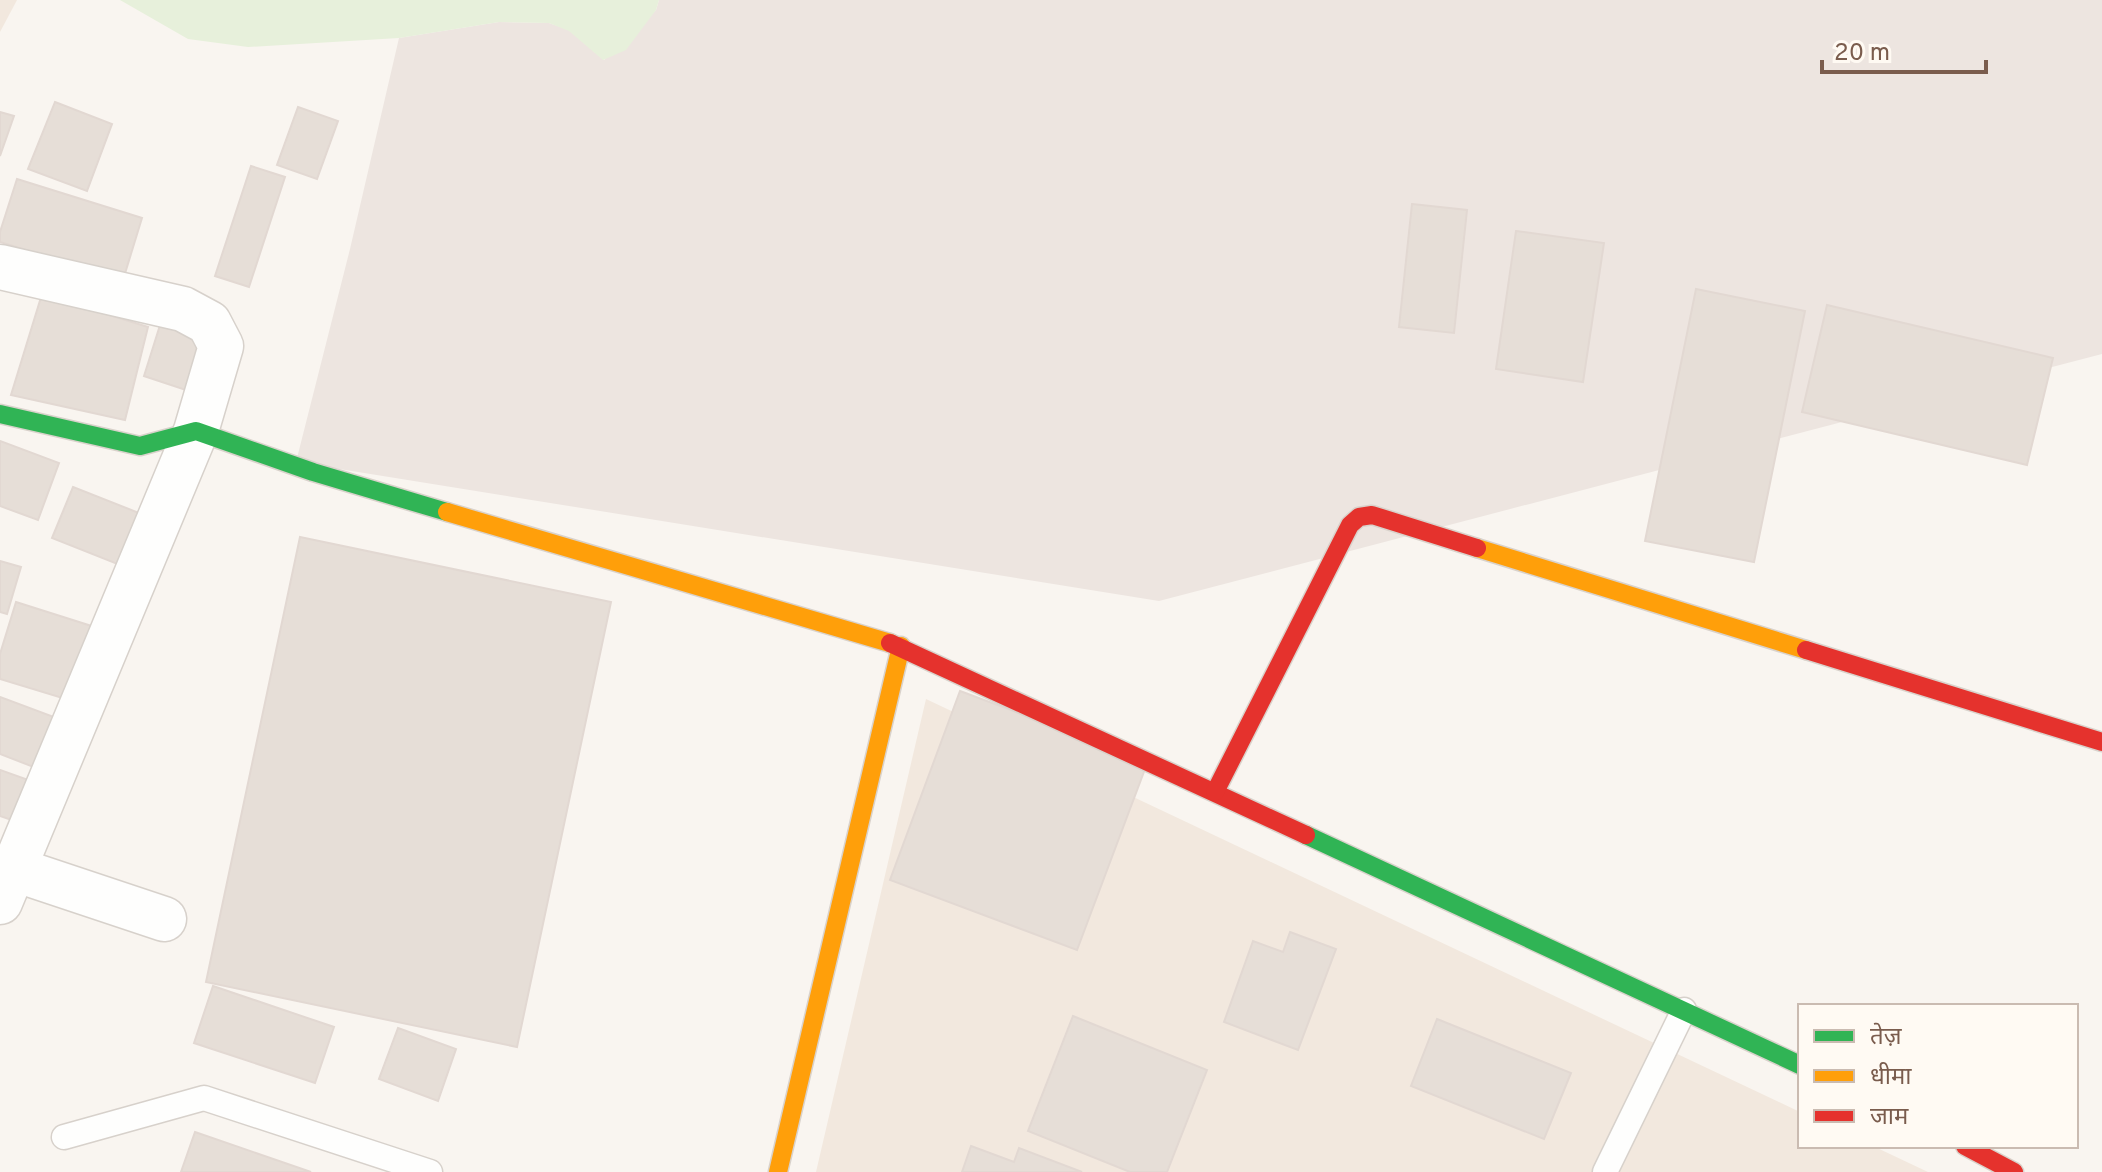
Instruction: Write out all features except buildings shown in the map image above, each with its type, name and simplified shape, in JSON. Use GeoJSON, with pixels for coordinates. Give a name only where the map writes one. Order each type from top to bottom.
{"type":"FeatureCollection","features":[{"type":"Feature","properties":{"kind":"street"},"geometry":{"type":"LineString","coordinates":[[0,267],[183,309],[209,323],[221,346],[196,431],[7,885],[164,919]]}},
{"type":"Feature","properties":{"kind":"street"},"geometry":{"type":"LineString","coordinates":[[0,414],[140,446],[196,431],[313,472],[901,646],[1798,1064]]}},
{"type":"Feature","properties":{"kind":"street"},"geometry":{"type":"LineString","coordinates":[[1215,792],[1350,525],[1359,517],[1372,515],[2102,742]]}},
{"type":"Feature","properties":{"kind":"street"},"geometry":{"type":"LineString","coordinates":[[778,1172],[901,646]]}},
{"type":"Feature","properties":{"kind":"street"},"geometry":{"type":"LineString","coordinates":[[1969,1148],[2014,1172]]}},
{"type":"Feature","properties":{"kind":"lane"},"geometry":{"type":"LineString","coordinates":[[1605,1172],[1684,1010]]}},
{"type":"Feature","properties":{"kind":"lane"},"geometry":{"type":"LineString","coordinates":[[64,1137],[204,1098],[430,1172]]}},
{"type":"Feature","properties":{"kind":"shaded area"},"geometry":{"type":"Polygon","coordinates":[[[0,0],[17,0],[0,32],[0,0]]]}},
{"type":"Feature","properties":{"kind":"shaded area"},"geometry":{"type":"Polygon","coordinates":[[[659,0],[2102,0],[2102,354],[1159,601],[296,462],[399,38],[499,22],[549,23],[569,30],[604,60],[656,10],[659,0]]]}},
{"type":"Feature","properties":{"kind":"shaded area"},"geometry":{"type":"Polygon","coordinates":[[[926,699],[1798,1111],[1798,1148],[1877,1148],[1928,1172],[816,1172],[926,699]]]}},
{"type":"Feature","properties":{"kind":"green space"},"geometry":{"type":"Polygon","coordinates":[[[120,0],[659,0],[656,10],[626,50],[603,60],[569,31],[549,23],[499,22],[399,38],[248,47],[188,39],[120,0]]]}},
{"type":"Feature","properties":{"kind":"traffic: fast"},"geometry":{"type":"LineString","coordinates":[[0,414],[140,446],[196,431],[313,472],[447,512]]}},
{"type":"Feature","properties":{"kind":"traffic: fast"},"geometry":{"type":"LineString","coordinates":[[1306,835],[1798,1064]]}},
{"type":"Feature","properties":{"kind":"traffic: slow"},"geometry":{"type":"LineString","coordinates":[[447,512],[890,643]]}},
{"type":"Feature","properties":{"kind":"traffic: slow"},"geometry":{"type":"LineString","coordinates":[[1477,548],[1806,650]]}},
{"type":"Feature","properties":{"kind":"traffic: slow"},"geometry":{"type":"LineString","coordinates":[[778,1172],[901,646]]}},
{"type":"Feature","properties":{"kind":"traffic: jam"},"geometry":{"type":"LineString","coordinates":[[1215,792],[1350,525],[1359,517],[1372,515],[1477,548]]}},
{"type":"Feature","properties":{"kind":"traffic: jam"},"geometry":{"type":"LineString","coordinates":[[890,643],[1306,835]]}},
{"type":"Feature","properties":{"kind":"traffic: jam"},"geometry":{"type":"LineString","coordinates":[[1806,650],[2102,742]]}},
{"type":"Feature","properties":{"kind":"traffic: jam"},"geometry":{"type":"LineString","coordinates":[[1969,1148],[2014,1172]]}}]}
